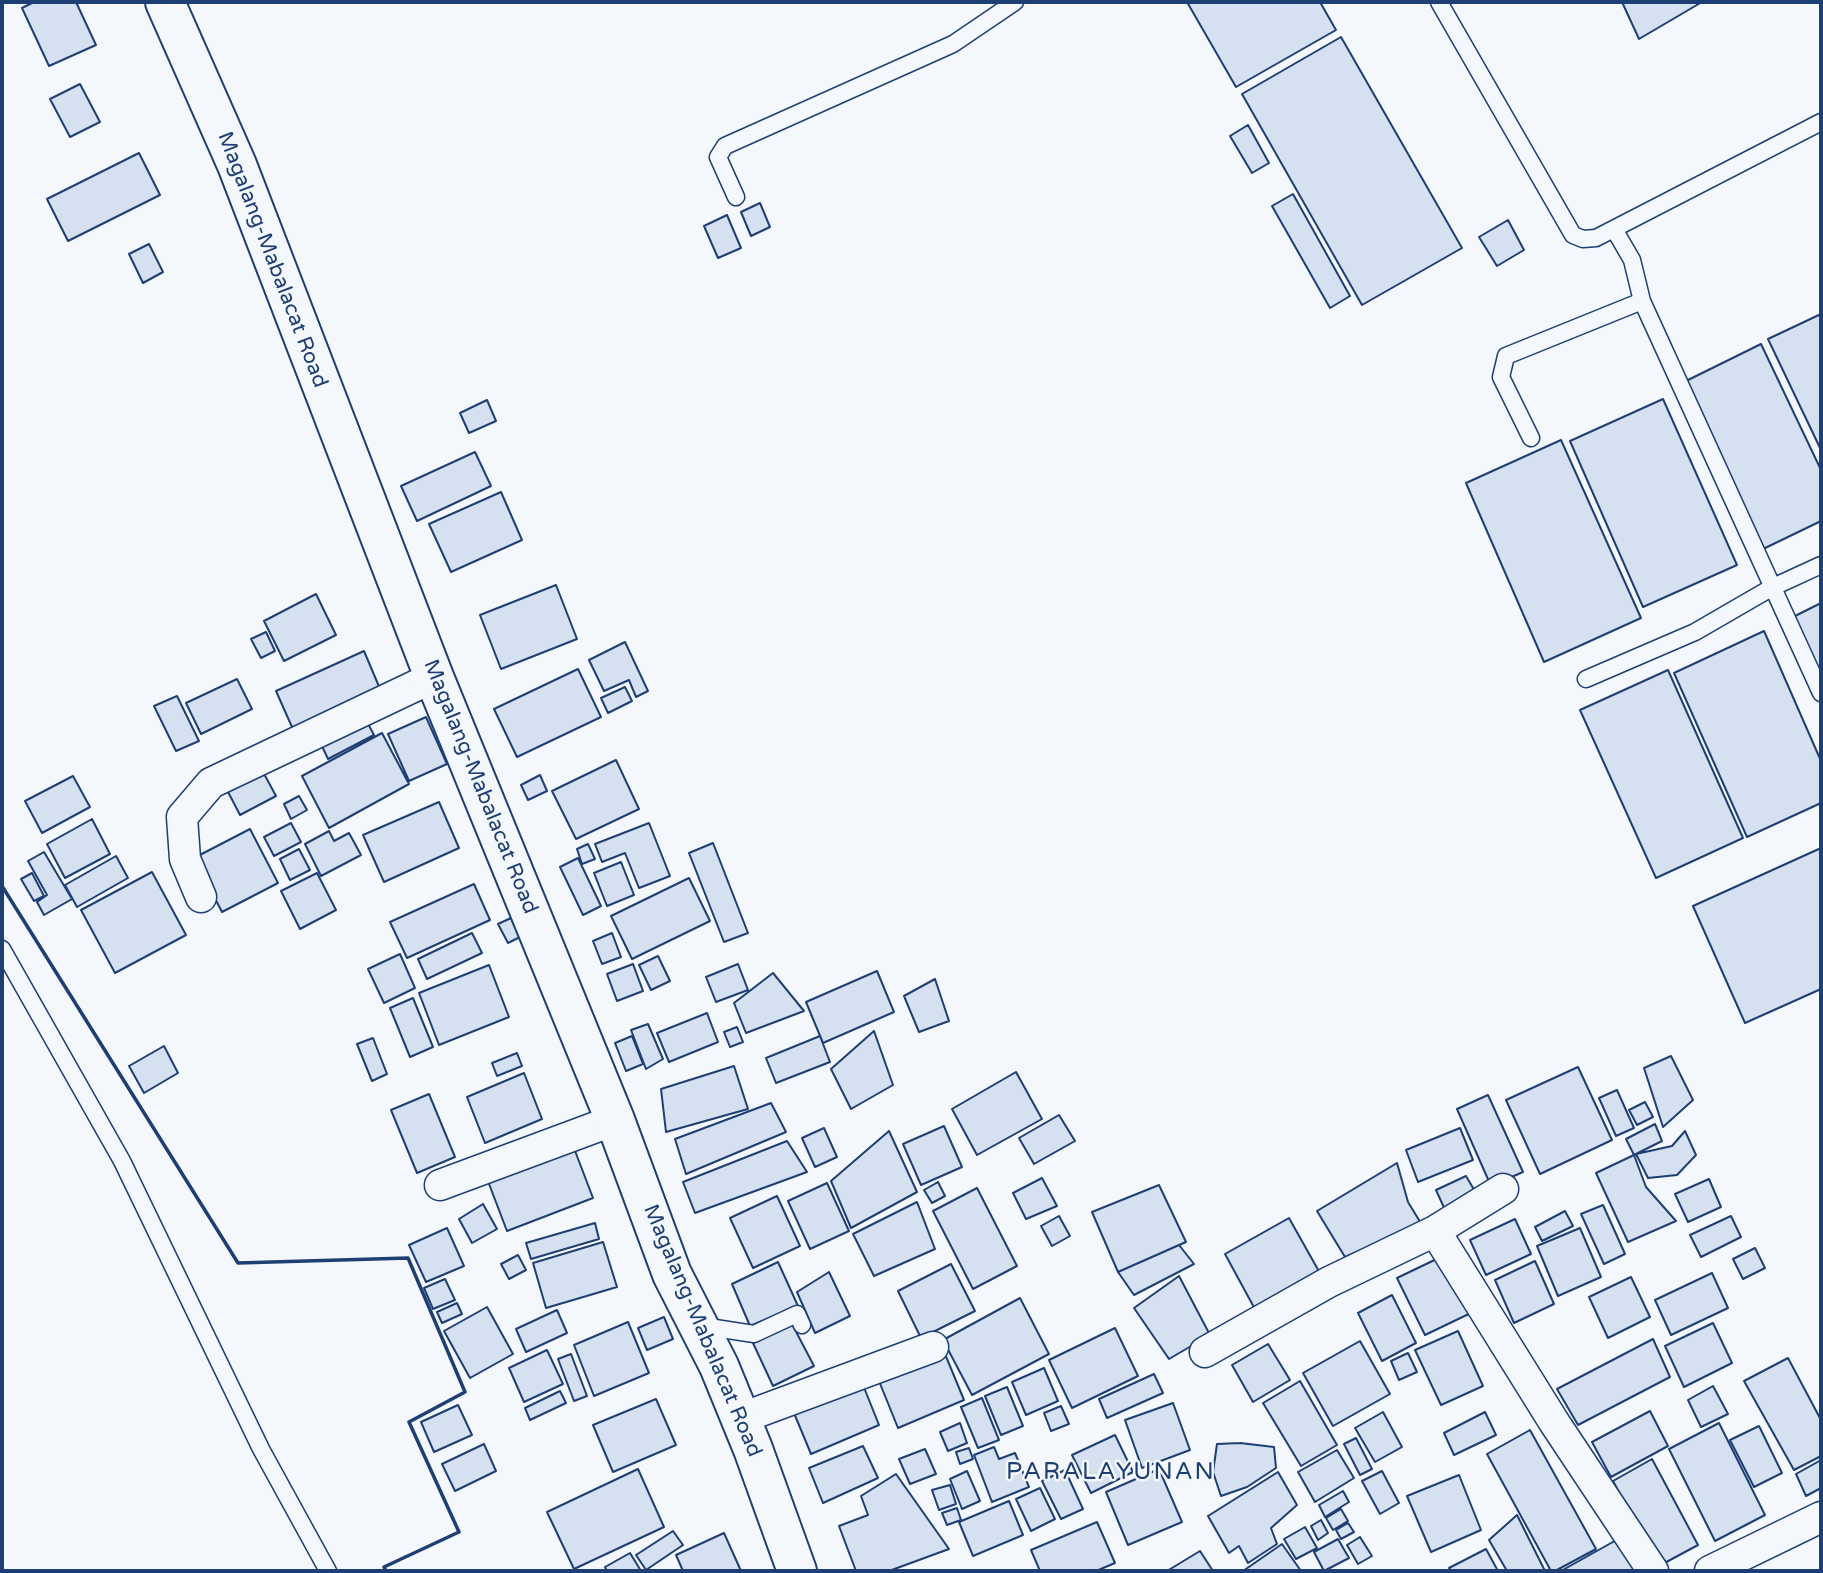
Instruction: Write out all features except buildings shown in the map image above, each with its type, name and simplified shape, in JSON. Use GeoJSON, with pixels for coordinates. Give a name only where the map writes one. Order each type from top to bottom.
{"type":"FeatureCollection","features":[{"type":"Feature","properties":{"kind":"main road","name":"Magalang-Mabalacat Road"},"geometry":{"type":"LineString","coordinates":[[165,2],[237,165],[433,677],[615,1120],[672,1274],[699,1326],[739,1419],[796,1571]]}},
{"type":"Feature","properties":{"kind":"street"},"geometry":{"type":"LineString","coordinates":[[201,897],[185,859],[182,817],[211,783],[433,677]]}},
{"type":"Feature","properties":{"kind":"street"},"geometry":{"type":"LineString","coordinates":[[440,1185],[615,1120]]}},
{"type":"Feature","properties":{"kind":"street"},"geometry":{"type":"LineString","coordinates":[[1205,1352],[1329,1282],[1435,1231],[1503,1189]]}},
{"type":"Feature","properties":{"kind":"street"},"geometry":{"type":"LineString","coordinates":[[1435,1231],[1554,1422],[1653,1571]]}},
{"type":"Feature","properties":{"kind":"street"},"geometry":{"type":"LineString","coordinates":[[739,1419],[933,1347]]}},
{"type":"Feature","properties":{"kind":"street"},"geometry":{"type":"LineString","coordinates":[[1710,1571],[1821,1517]]}},
{"type":"Feature","properties":{"kind":"lane"},"geometry":{"type":"LineString","coordinates":[[736,197],[718,157],[724,146],[953,44],[1015,2]]}},
{"type":"Feature","properties":{"kind":"lane"},"geometry":{"type":"LineString","coordinates":[[1439,2],[1573,235],[1596,238],[1821,122]]}},
{"type":"Feature","properties":{"kind":"lane"},"geometry":{"type":"LineString","coordinates":[[1614,229],[1632,260],[1642,301],[1821,693]]}},
{"type":"Feature","properties":{"kind":"lane"},"geometry":{"type":"LineString","coordinates":[[1531,438],[1501,377],[1506,356],[1642,301]]}},
{"type":"Feature","properties":{"kind":"lane"},"geometry":{"type":"LineString","coordinates":[[1586,679],[1695,632],[1771,588],[1821,565]]}},
{"type":"Feature","properties":{"kind":"lane"},"geometry":{"type":"LineString","coordinates":[[2,949],[122,1161],[261,1449],[328,1571]]}},
{"type":"Feature","properties":{"kind":"lane"},"geometry":{"type":"LineString","coordinates":[[699,1326],[754,1334],[797,1314],[802,1325]]}},
{"type":"Feature","properties":{"kind":"wall"},"geometry":{"type":"LineString","coordinates":[[2,886],[238,1263],[408,1258],[465,1392],[409,1422],[459,1532],[384,1567],[386,1571]]}},
{"type":"Feature","properties":{"kind":"district","name":"PARALAYUNAN"},"geometry":{"type":"Point","coordinates":[1111,1473]}}]}
